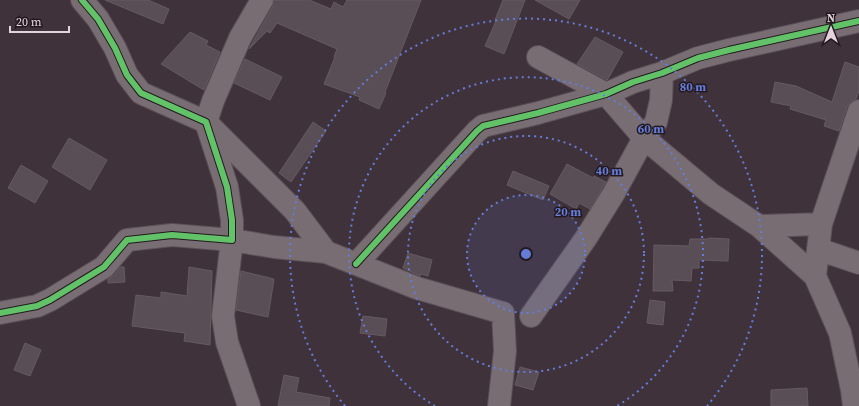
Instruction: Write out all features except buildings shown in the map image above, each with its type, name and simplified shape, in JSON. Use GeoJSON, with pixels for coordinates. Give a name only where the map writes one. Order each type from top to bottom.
{"type":"FeatureCollection","features":[{"type":"Feature","properties":{"kind":"street"},"geometry":{"type":"LineString","coordinates":[[82,0],[98,19],[115,48],[127,75],[141,93],[206,122],[295,211],[326,252]]}},
{"type":"Feature","properties":{"kind":"street"},"geometry":{"type":"LineString","coordinates":[[249,406],[227,342],[223,316],[232,240],[232,220],[227,187],[206,122],[213,101],[240,38],[262,0]]}},
{"type":"Feature","properties":{"kind":"street"},"geometry":{"type":"LineString","coordinates":[[356,264],[477,131],[484,126],[606,94],[633,82],[662,73],[698,58],[859,20]]}},
{"type":"Feature","properties":{"kind":"street"},"geometry":{"type":"LineString","coordinates":[[538,57],[606,94],[644,138],[711,194],[759,226],[815,276],[840,333],[854,406]]}},
{"type":"Feature","properties":{"kind":"street"},"geometry":{"type":"LineString","coordinates":[[505,351],[532,316],[586,238],[644,138],[656,122],[661,100],[662,73]]}},
{"type":"Feature","properties":{"kind":"street"},"geometry":{"type":"LineString","coordinates":[[815,276],[821,224],[859,111]]}},
{"type":"Feature","properties":{"kind":"street"},"geometry":{"type":"LineString","coordinates":[[759,226],[821,224]]}},
{"type":"Feature","properties":{"kind":"street"},"geometry":{"type":"LineString","coordinates":[[0,313],[36,306],[50,300],[104,267],[127,240],[172,235],[232,240],[274,247],[326,252],[418,288],[503,313],[532,316]]}},
{"type":"Feature","properties":{"kind":"street"},"geometry":{"type":"LineString","coordinates":[[818,249],[859,263]]}},
{"type":"Feature","properties":{"kind":"street"},"geometry":{"type":"LineString","coordinates":[[499,406],[505,351],[503,313]]}},
{"type":"Feature","properties":{"kind":"cycle path"},"geometry":{"type":"LineString","coordinates":[[0,313],[37,306],[50,300],[104,267],[127,240],[172,235],[232,240],[232,220],[227,187],[206,122],[141,93],[127,75],[115,48],[98,19],[82,0]]}},
{"type":"Feature","properties":{"kind":"cycle path"},"geometry":{"type":"LineString","coordinates":[[356,264],[483,126],[538,113],[606,94],[633,82],[662,73],[698,58],[859,21]]}}]}
